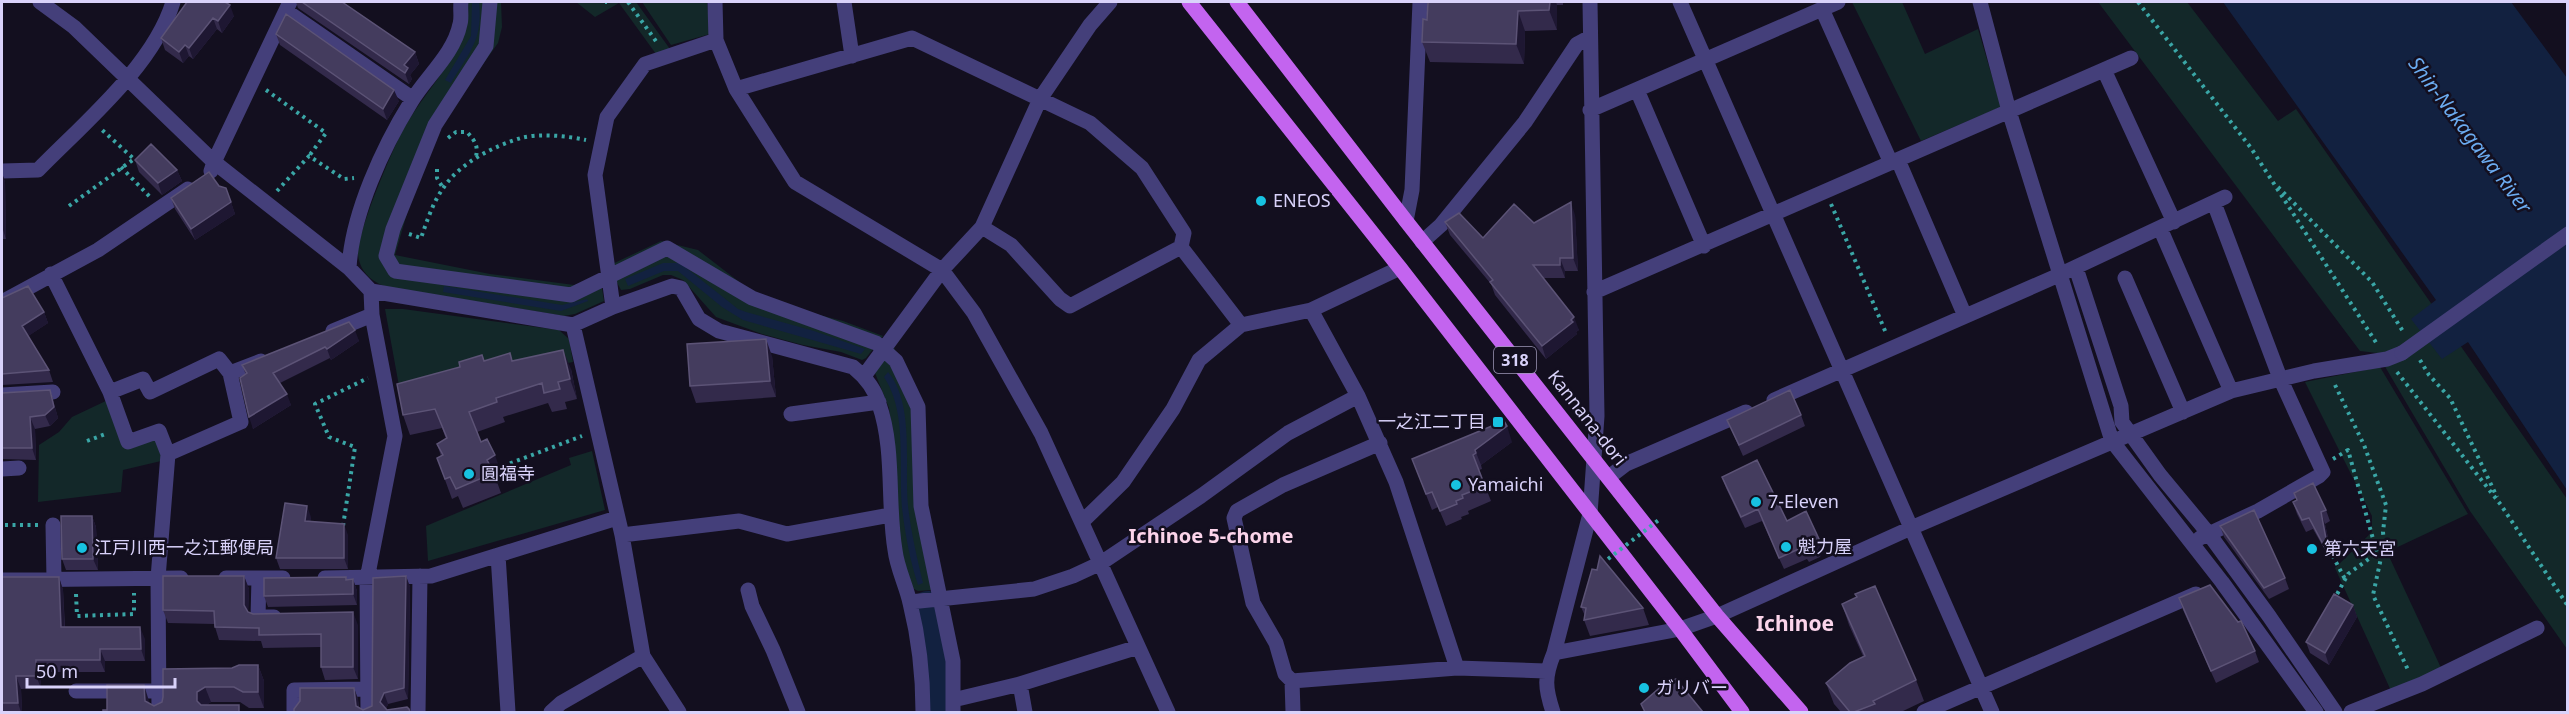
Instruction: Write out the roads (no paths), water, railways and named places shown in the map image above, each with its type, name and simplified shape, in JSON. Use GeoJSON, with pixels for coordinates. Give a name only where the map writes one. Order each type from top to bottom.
{"type":"FeatureCollection","features":[{"type":"Feature","properties":{"kind":"main road","name":"318"},"geometry":{"type":"LineString","coordinates":[[1189,2],[1400,268],[1742,712]]}},
{"type":"Feature","properties":{"kind":"main road","name":"Kannana-dori"},"geometry":{"type":"LineString","coordinates":[[1237,2],[1422,242],[1717,616],[1801,712]]}},
{"type":"Feature","properties":{"kind":"street"},"geometry":{"type":"LineString","coordinates":[[40,2],[74,27],[214,162],[349,268],[371,291],[573,325]]}},
{"type":"Feature","properties":{"kind":"street"},"geometry":{"type":"LineString","coordinates":[[2,171],[38,170],[128,79],[168,20],[173,2]]}},
{"type":"Feature","properties":{"kind":"street"},"geometry":{"type":"LineString","coordinates":[[349,268],[352,244],[371,186],[396,127],[451,46],[460,24],[460,2]]}},
{"type":"Feature","properties":{"kind":"street"},"geometry":{"type":"LineString","coordinates":[[490,2],[486,46],[435,125],[393,229],[386,256],[395,271],[571,295],[672,286],[681,288],[699,320],[719,332],[853,367],[875,357],[942,270],[982,226],[1040,99],[1090,25],[1110,2]]}},
{"type":"Feature","properties":{"kind":"street"},"geometry":{"type":"LineString","coordinates":[[715,2],[716,40],[736,89],[795,182],[942,270],[974,313],[1030,413],[1168,712]]}},
{"type":"Feature","properties":{"kind":"street"},"geometry":{"type":"LineString","coordinates":[[844,2],[852,56]]}},
{"type":"Feature","properties":{"kind":"street"},"geometry":{"type":"LineString","coordinates":[[1406,221],[1412,190],[1420,2]]}},
{"type":"Feature","properties":{"kind":"street"},"geometry":{"type":"LineString","coordinates":[[1553,712],[1546,691],[1546,671],[1554,653],[1590,514],[1595,460],[1597,416],[1590,110],[1590,2]]}},
{"type":"Feature","properties":{"kind":"street"},"geometry":{"type":"LineString","coordinates":[[1680,2],[1992,712]]}},
{"type":"Feature","properties":{"kind":"street"},"geometry":{"type":"LineString","coordinates":[[1590,110],[1838,2]]}},
{"type":"Feature","properties":{"kind":"street"},"geometry":{"type":"LineString","coordinates":[[1980,2],[2009,111],[2112,441],[2222,582],[2316,712]]}},
{"type":"Feature","properties":{"kind":"street"},"geometry":{"type":"LineString","coordinates":[[2,302],[98,250],[210,174],[288,6],[413,99]]}},
{"type":"Feature","properties":{"kind":"street"},"geometry":{"type":"LineString","coordinates":[[1822,9],[1965,316]]}},
{"type":"Feature","properties":{"kind":"street"},"geometry":{"type":"LineString","coordinates":[[1422,242],[1441,225],[1525,122],[1577,44],[1590,37]]}},
{"type":"Feature","properties":{"kind":"street"},"geometry":{"type":"LineString","coordinates":[[736,89],[912,39],[1090,123],[1142,168],[1184,233],[1181,247],[1241,325]]}},
{"type":"Feature","properties":{"kind":"street"},"geometry":{"type":"LineString","coordinates":[[610,292],[595,175],[607,117],[645,64],[716,40]]}},
{"type":"Feature","properties":{"kind":"street"},"geometry":{"type":"LineString","coordinates":[[1594,292],[1826,193],[2131,58]]}},
{"type":"Feature","properties":{"kind":"street"},"geometry":{"type":"LineString","coordinates":[[2104,70],[2231,391]]}},
{"type":"Feature","properties":{"kind":"street"},"geometry":{"type":"LineString","coordinates":[[1637,90],[1704,246]]}},
{"type":"Feature","properties":{"kind":"street"},"geometry":{"type":"LineString","coordinates":[[1609,477],[1626,464],[2076,268],[2220,200],[2280,378],[2323,472],[2258,511],[2192,543]]}},
{"type":"Feature","properties":{"kind":"street"},"geometry":{"type":"LineString","coordinates":[[982,226],[1011,245],[1060,299],[1070,306],[1181,247]]}},
{"type":"Feature","properties":{"kind":"street"},"geometry":{"type":"LineString","coordinates":[[1554,653],[1680,629],[1717,616],[1911,528],[2231,391],[2280,378],[2387,359],[2402,353],[2568,234]]}},
{"type":"Feature","properties":{"kind":"street"},"geometry":{"type":"LineString","coordinates":[[573,325],[610,292],[667,248],[752,298],[875,357],[896,361],[918,407],[921,506],[953,661],[953,706],[1138,647]]}},
{"type":"Feature","properties":{"kind":"street"},"geometry":{"type":"LineString","coordinates":[[1082,522],[1123,482],[1173,409],[1199,360],[1241,325],[1311,310],[1400,268]]}},
{"type":"Feature","properties":{"kind":"street"},"geometry":{"type":"LineString","coordinates":[[2076,268],[2121,406],[2122,422],[2308,670],[2335,712]]}},
{"type":"Feature","properties":{"kind":"street"},"geometry":{"type":"LineString","coordinates":[[51,274],[110,392],[128,442],[159,431],[168,454],[158,578],[163,680],[159,712]]}},
{"type":"Feature","properties":{"kind":"street"},"geometry":{"type":"LineString","coordinates":[[2125,278],[2183,412]]}},
{"type":"Feature","properties":{"kind":"street"},"geometry":{"type":"LineString","coordinates":[[368,712],[362,615],[395,436],[372,315],[371,291]]}},
{"type":"Feature","properties":{"kind":"street"},"geometry":{"type":"LineString","coordinates":[[1311,310],[1358,396],[1396,482],[1457,668]]}},
{"type":"Feature","properties":{"kind":"street"},"geometry":{"type":"LineString","coordinates":[[317,337],[372,315]]}},
{"type":"Feature","properties":{"kind":"street"},"geometry":{"type":"LineString","coordinates":[[573,325],[622,535],[642,656],[679,712]]}},
{"type":"Feature","properties":{"kind":"street"},"geometry":{"type":"LineString","coordinates":[[230,374],[273,355]]}},
{"type":"Feature","properties":{"kind":"street"},"geometry":{"type":"LineString","coordinates":[[875,357],[879,402],[888,438],[890,515],[895,554],[910,602],[923,676],[923,712]]}},
{"type":"Feature","properties":{"kind":"street"},"geometry":{"type":"LineString","coordinates":[[110,392],[143,379],[150,392],[219,359],[230,374],[242,422],[168,454]]}},
{"type":"Feature","properties":{"kind":"street"},"geometry":{"type":"LineString","coordinates":[[2,395],[53,392]]}},
{"type":"Feature","properties":{"kind":"street"},"geometry":{"type":"LineString","coordinates":[[910,602],[1034,589],[1073,576],[1101,563],[1201,496],[1287,433],[1358,396]]}},
{"type":"Feature","properties":{"kind":"street"},"geometry":{"type":"LineString","coordinates":[[791,414],[879,402]]}},
{"type":"Feature","properties":{"kind":"street"},"geometry":{"type":"LineString","coordinates":[[1293,712],[1292,681],[1285,674],[1276,643],[1252,603],[1234,518],[1237,511],[1283,485],[1380,443]]}},
{"type":"Feature","properties":{"kind":"street"},"geometry":{"type":"LineString","coordinates":[[2,469],[19,468]]}},
{"type":"Feature","properties":{"kind":"street"},"geometry":{"type":"LineString","coordinates":[[622,535],[739,520],[787,534],[890,515]]}},
{"type":"Feature","properties":{"kind":"street"},"geometry":{"type":"LineString","coordinates":[[214,578],[367,579],[431,576],[617,518]]}},
{"type":"Feature","properties":{"kind":"street"},"geometry":{"type":"LineString","coordinates":[[53,525],[54,579]]}},
{"type":"Feature","properties":{"kind":"street"},"geometry":{"type":"LineString","coordinates":[[498,555],[508,712]]}},
{"type":"Feature","properties":{"kind":"street"},"geometry":{"type":"LineString","coordinates":[[402,711],[418,710],[420,576]]}},
{"type":"Feature","properties":{"kind":"street"},"geometry":{"type":"LineString","coordinates":[[2,580],[192,578]]}},
{"type":"Feature","properties":{"kind":"street"},"geometry":{"type":"LineString","coordinates":[[259,578],[258,617],[291,616]]}},
{"type":"Feature","properties":{"kind":"street"},"geometry":{"type":"LineString","coordinates":[[1924,712],[1954,707],[1981,689],[2222,582]]}},
{"type":"Feature","properties":{"kind":"street"},"geometry":{"type":"LineString","coordinates":[[748,590],[752,606],[798,712]]}},
{"type":"Feature","properties":{"kind":"street"},"geometry":{"type":"LineString","coordinates":[[2351,712],[2416,686],[2537,628]]}},
{"type":"Feature","properties":{"kind":"street"},"geometry":{"type":"LineString","coordinates":[[551,712],[561,703],[642,656]]}},
{"type":"Feature","properties":{"kind":"street"},"geometry":{"type":"LineString","coordinates":[[1292,681],[1457,668],[1546,671]]}},
{"type":"Feature","properties":{"kind":"street"},"geometry":{"type":"LineString","coordinates":[[76,691],[163,680]]}},
{"type":"Feature","properties":{"kind":"street"},"geometry":{"type":"LineString","coordinates":[[1020,684],[1025,712]]}},
{"type":"Feature","properties":{"kind":"street"},"geometry":{"type":"LineString","coordinates":[[294,712],[294,690],[367,689]]}},
{"type":"Feature","properties":{"kind":"water"},"geometry":{"type":"Polygon","coordinates":[[[472,2],[479,2],[477,36],[451,83],[445,80],[471,36],[472,2]]]}},
{"type":"Feature","properties":{"kind":"water","name":"Shin-Nakagawa River"},"geometry":{"type":"Polygon","coordinates":[[[2223,2],[2511,2],[2567,78],[2567,490],[2468,342],[2442,359],[2411,319],[2436,300],[2223,2]]]}},
{"type":"Feature","properties":{"kind":"water"},"geometry":{"type":"Polygon","coordinates":[[[663,263],[680,263],[738,309],[814,331],[865,349],[861,354],[743,320],[722,307],[678,271],[664,271],[628,286],[625,279],[663,263]]]}},
{"type":"Feature","properties":{"kind":"water"},"geometry":{"type":"Polygon","coordinates":[[[444,286],[562,305],[587,299],[588,301],[561,311],[443,292],[444,286]]]}},
{"type":"Feature","properties":{"kind":"water"},"geometry":{"type":"Polygon","coordinates":[[[888,372],[902,401],[905,418],[908,506],[923,583],[918,585],[903,518],[899,423],[892,391],[884,377],[888,372]]]}},
{"type":"Feature","properties":{"kind":"waterway"},"geometry":{"type":"LineString","coordinates":[[928,609],[935,632],[935,712]]}},
{"type":"Feature","properties":{"kind":"place","name":"ENEOS"},"geometry":{"type":"Point","coordinates":[1261,201]}},
{"type":"Feature","properties":{"kind":"place","name":"一之江二丁目"},"geometry":{"type":"Point","coordinates":[1498,422]}},
{"type":"Feature","properties":{"kind":"place","name":"圓福寺"},"geometry":{"type":"Point","coordinates":[469,474]}},
{"type":"Feature","properties":{"kind":"place","name":"Yamaichi"},"geometry":{"type":"Point","coordinates":[1456,485]}},
{"type":"Feature","properties":{"kind":"place","name":"7-Eleven"},"geometry":{"type":"Point","coordinates":[1756,502]}},
{"type":"Feature","properties":{"kind":"place","name":"魁力屋"},"geometry":{"type":"Point","coordinates":[1786,547]}},
{"type":"Feature","properties":{"kind":"place","name":"江戸川西一之江郵便局"},"geometry":{"type":"Point","coordinates":[82,548]}},
{"type":"Feature","properties":{"kind":"place","name":"第六天宮"},"geometry":{"type":"Point","coordinates":[2312,549]}},
{"type":"Feature","properties":{"kind":"place","name":"ガリバー"},"geometry":{"type":"Point","coordinates":[1644,688]}},
{"type":"Feature","properties":{"kind":"district","name":"Ichinoe 5-chome"},"geometry":{"type":"Point","coordinates":[1211,536]}},
{"type":"Feature","properties":{"kind":"district","name":"Ichinoe"},"geometry":{"type":"Point","coordinates":[1795,624]}}]}
